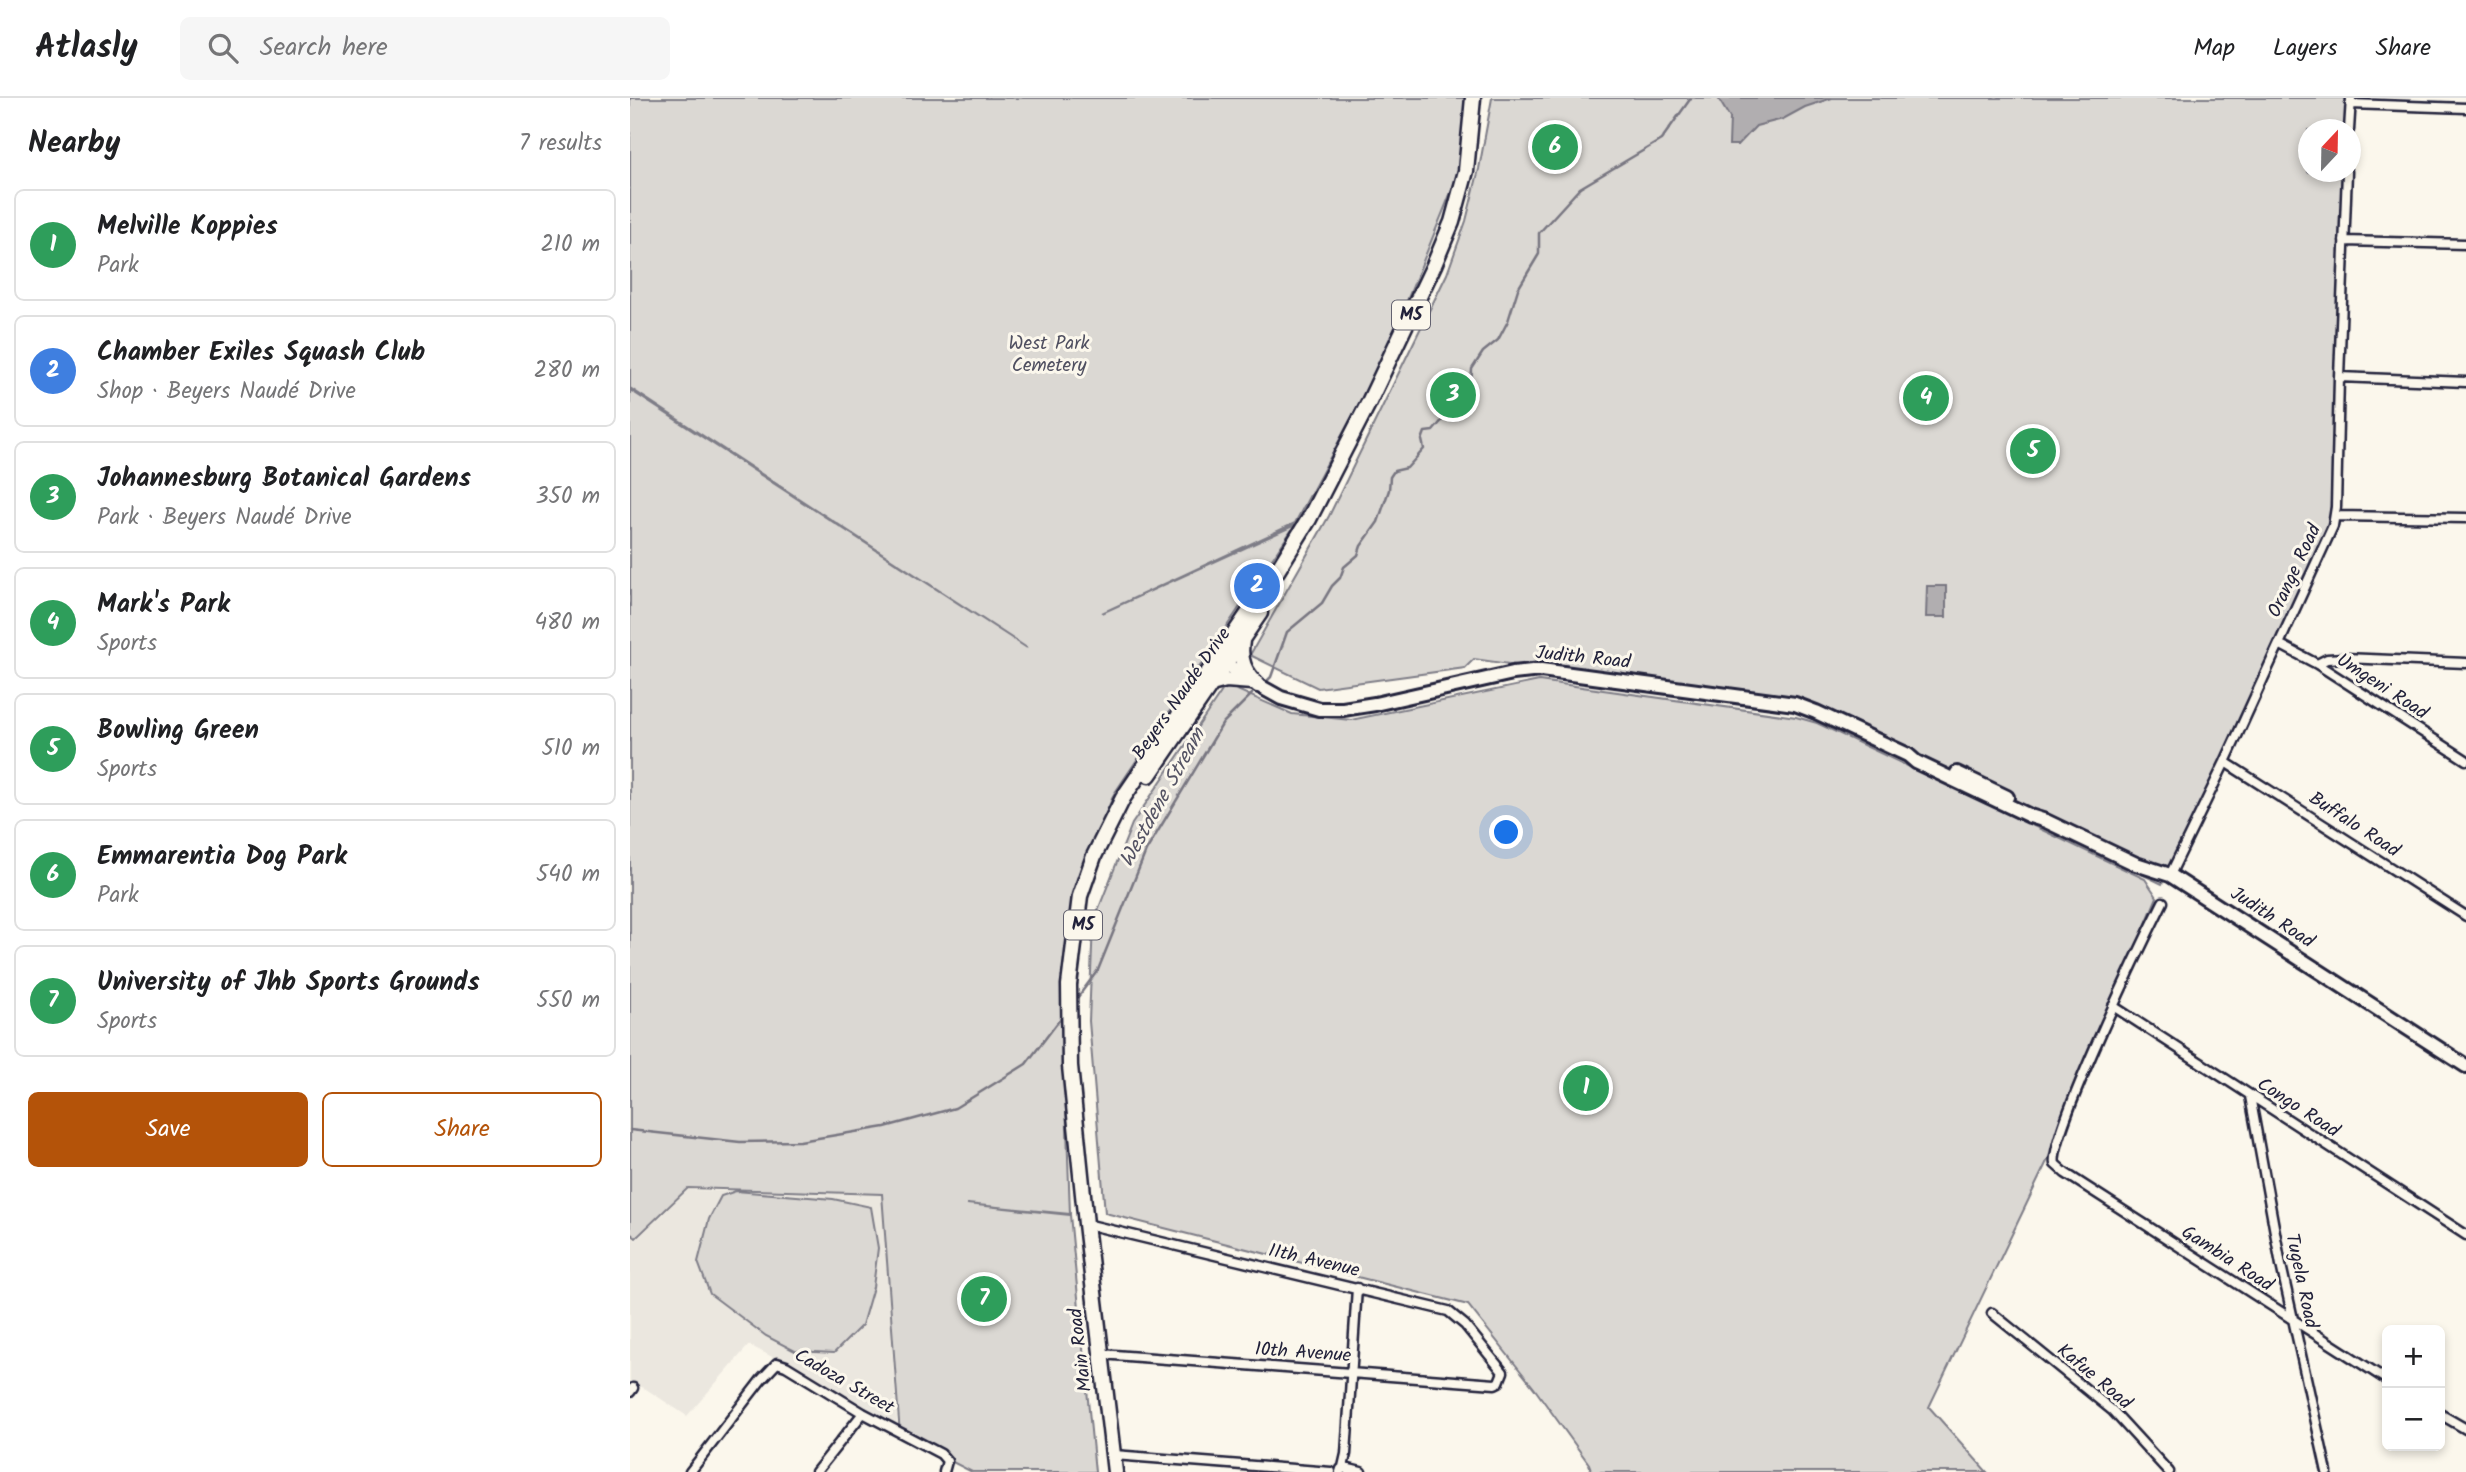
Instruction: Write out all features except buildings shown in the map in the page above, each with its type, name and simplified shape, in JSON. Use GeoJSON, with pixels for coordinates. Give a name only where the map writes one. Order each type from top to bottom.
{"type":"FeatureCollection","features":[{"type":"Feature","properties":{"kind":"main road","name":"Beyers Naudé Drive"},"geometry":{"type":"LineString","coordinates":[[1090,1224],[1071,1081],[1068,1020],[1070,965],[1080,896],[1094,856],[1123,798],[1222,660],[1309,519],[1370,402],[1452,222],[1466,172],[1473,98]]}},
{"type":"Feature","properties":{"kind":"main road","name":"Beyers Naudé Drive"},"geometry":{"type":"LineString","coordinates":[[1090,1224],[1075,1040],[1075,986],[1085,914],[1100,865],[1135,795],[1212,684],[1222,660],[1242,640],[1291,566],[1357,446],[1449,253],[1472,184],[1479,142],[1481,98]]}},
{"type":"Feature","properties":{"kind":"main road"},"geometry":{"type":"LineString","coordinates":[[1242,640],[1241,661],[1255,684]]}},
{"type":"Feature","properties":{"kind":"main road"},"geometry":{"type":"LineString","coordinates":[[1212,684],[1226,680],[1255,684]]}},
{"type":"Feature","properties":{"kind":"main road","name":"Main Road"},"geometry":{"type":"LineString","coordinates":[[1090,1224],[1117,1455],[1122,1472]]}},
{"type":"Feature","properties":{"kind":"main road","name":"Main Road"},"geometry":{"type":"LineString","coordinates":[[1115,1472],[1117,1455]]}},
{"type":"Feature","properties":{"kind":"street"},"geometry":{"type":"LineString","coordinates":[[2350,119],[2351,101],[2466,107]]}},
{"type":"Feature","properties":{"kind":"street","name":"Orange Road"},"geometry":{"type":"LineString","coordinates":[[2170,875],[2225,762],[2336,516],[2347,182]]}},
{"type":"Feature","properties":{"kind":"street"},"geometry":{"type":"LineString","coordinates":[[2344,241],[2466,244]]}},
{"type":"Feature","properties":{"kind":"street"},"geometry":{"type":"LineString","coordinates":[[2339,377],[2466,382]]}},
{"type":"Feature","properties":{"kind":"street"},"geometry":{"type":"LineString","coordinates":[[2336,516],[2466,518]]}},
{"type":"Feature","properties":{"kind":"street","name":"Umgeni Road"},"geometry":{"type":"LineString","coordinates":[[2279,644],[2317,664],[2466,760]]}},
{"type":"Feature","properties":{"kind":"street"},"geometry":{"type":"LineString","coordinates":[[2317,664],[2327,659],[2344,658],[2466,663]]}},
{"type":"Feature","properties":{"kind":"street","name":"Judith Road"},"geometry":{"type":"LineString","coordinates":[[1222,660],[1255,684],[1304,706],[1319,709],[1343,709],[1374,704],[1522,671],[1541,670],[1795,704],[1908,755],[1980,783],[2046,821],[2136,864],[2170,875],[2466,1066]]}},
{"type":"Feature","properties":{"kind":"street","name":"Buffalo Road"},"geometry":{"type":"LineString","coordinates":[[2225,762],[2466,916]]}},
{"type":"Feature","properties":{"kind":"street"},"geometry":{"type":"LineString","coordinates":[[2113,1006],[2162,902]]}},
{"type":"Feature","properties":{"kind":"street","name":"Congo Road"},"geometry":{"type":"LineString","coordinates":[[2113,1006],[2466,1235]]}},
{"type":"Feature","properties":{"kind":"street","name":"Gambia Road"},"geometry":{"type":"LineString","coordinates":[[2113,1006],[2056,1148],[2054,1160],[2057,1167],[2382,1377]]}},
{"type":"Feature","properties":{"kind":"street","name":"Tugela Road"},"geometry":{"type":"LineString","coordinates":[[2250,1096],[2293,1319],[2327,1472]]}},
{"type":"Feature","properties":{"kind":"street","name":"11th Avenue"},"geometry":{"type":"LineString","coordinates":[[1090,1224],[1448,1311],[1457,1316],[1503,1372],[1502,1379]]}},
{"type":"Feature","properties":{"kind":"street"},"geometry":{"type":"LineString","coordinates":[[1345,1469],[1357,1288]]}},
{"type":"Feature","properties":{"kind":"street","name":"Kafue Road"},"geometry":{"type":"LineString","coordinates":[[1992,1313],[2113,1411],[2169,1472]]}},
{"type":"Feature","properties":{"kind":"street","name":"10th Avenue"},"geometry":{"type":"LineString","coordinates":[[1104,1354],[1495,1384],[1502,1379]]}},
{"type":"Feature","properties":{"kind":"street","name":"Cadoza Street"},"geometry":{"type":"LineString","coordinates":[[690,1472],[777,1363],[944,1457],[947,1464],[944,1472]]}},
{"type":"Feature","properties":{"kind":"street"},"geometry":{"type":"LineString","coordinates":[[816,1472],[863,1413]]}},
{"type":"Feature","properties":{"kind":"street"},"geometry":{"type":"LineString","coordinates":[[2445,1417],[2466,1430]]}},
{"type":"Feature","properties":{"kind":"street"},"geometry":{"type":"LineString","coordinates":[[1117,1455],[1331,1472]]}},
{"type":"Feature","properties":{"kind":"street"},"geometry":{"type":"LineString","coordinates":[[1316,1470],[1345,1469],[1361,1472]]}},
{"type":"Feature","properties":{"kind":"shaded area"},"geometry":{"type":"Polygon","coordinates":[[[1718,98],[1832,98],[1805,107],[1783,119],[1756,126],[1738,145],[1729,145],[1730,118],[1718,98]]]}},
{"type":"Feature","properties":{"kind":"shaded area"},"geometry":{"type":"Polygon","coordinates":[[[1927,586],[1946,586],[1946,617],[1926,617],[1927,586]]]}},
{"type":"Feature","properties":{"kind":"shaded area"},"geometry":{"type":"Polygon","coordinates":[[[688,1190],[882,1195],[898,1435],[780,1361],[749,1345],[687,1416],[646,1389],[630,1383],[630,1235],[636,1240],[688,1190]]]}},
{"type":"Feature","properties":{"kind":"green space","name":"West Park Cemetery"},"geometry":{"type":"Polygon","coordinates":[[[630,98],[1465,98],[1460,170],[1385,355],[1295,523],[1102,613],[1295,525],[1114,794],[1079,879],[1069,922],[1062,986],[1070,1214],[967,1204],[1070,1215],[1095,1472],[972,1472],[900,1435],[882,1194],[688,1188],[636,1238],[630,1233],[630,390],[1027,648],[630,388],[630,98]]]}},
{"type":"Feature","properties":{"kind":"green space"},"geometry":{"type":"Polygon","coordinates":[[[1492,98],[2349,98],[2348,119],[2298,119],[2298,182],[2346,182],[2330,524],[2277,649],[2162,884],[1786,703],[1474,659],[1465,668],[1318,688],[1250,655],[1329,516],[1447,274],[1466,221],[1492,98]]]}},
{"type":"Feature","properties":{"kind":"green space"},"geometry":{"type":"Polygon","coordinates":[[[1539,681],[1796,717],[1817,723],[2145,879],[2157,897],[2050,1155],[1929,1407],[1987,1472],[1592,1472],[1534,1388],[1468,1305],[1105,1213],[1089,1021],[1093,923],[1132,824],[1226,685],[1292,714],[1351,720],[1539,681]]]}},
{"type":"Feature","properties":{"kind":"green space"},"geometry":{"type":"Polygon","coordinates":[[[736,1191],[833,1199],[871,1207],[878,1248],[873,1287],[862,1325],[834,1353],[795,1351],[766,1336],[710,1294],[698,1262],[709,1219],[721,1196],[736,1191]]]}},
{"type":"Feature","properties":{"kind":"waterway","name":"Westdene Stream"},"geometry":{"type":"LineString","coordinates":[[1268,680],[1287,632],[1322,603],[1340,578],[1344,567],[1358,555],[1378,522],[1394,471],[1407,468],[1424,449],[1422,440],[1425,432],[1433,431],[1444,418],[1448,406],[1464,401],[1471,388],[1472,369],[1483,352],[1498,340],[1508,321],[1518,289],[1539,254],[1539,233],[1580,188],[1661,140],[1691,98]]}},
{"type":"Feature","properties":{"kind":"waterway","name":"Westdene Stream"},"geometry":{"type":"LineString","coordinates":[[1075,1001],[1098,970],[1146,851],[1223,723],[1252,694]]}},
{"type":"Feature","properties":{"kind":"waterway","name":"Westdene Stream"},"geometry":{"type":"LineString","coordinates":[[630,1130],[740,1142],[800,1141],[885,1127],[955,1108],[1026,1064],[1061,1018]]}},
{"type":"Feature","properties":{"kind":"place","name":"Emmarentia Dog Park"},"geometry":{"type":"Point","coordinates":[1555,147]}},
{"type":"Feature","properties":{"kind":"place","name":"Johannesburg Botanical Gardens"},"geometry":{"type":"Point","coordinates":[1453,395]}},
{"type":"Feature","properties":{"kind":"place","name":"Mark's Park"},"geometry":{"type":"Point","coordinates":[1926,398]}},
{"type":"Feature","properties":{"kind":"place","name":"Bowling Green"},"geometry":{"type":"Point","coordinates":[2033,451]}},
{"type":"Feature","properties":{"kind":"place","name":"Chamber Exiles Squash Club"},"geometry":{"type":"Point","coordinates":[1257,586]}},
{"type":"Feature","properties":{"kind":"place","name":"Melville Koppies"},"geometry":{"type":"Point","coordinates":[1586,1088]}},
{"type":"Feature","properties":{"kind":"place","name":"University of Jhb Sports Grounds"},"geometry":{"type":"Point","coordinates":[984,1299]}}]}
